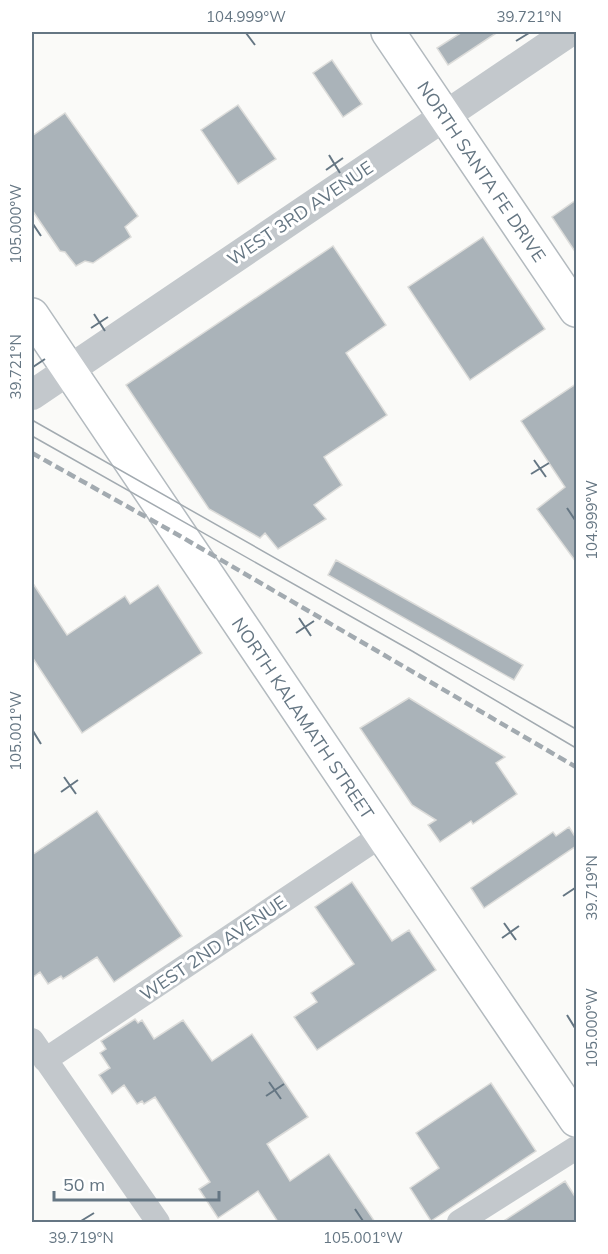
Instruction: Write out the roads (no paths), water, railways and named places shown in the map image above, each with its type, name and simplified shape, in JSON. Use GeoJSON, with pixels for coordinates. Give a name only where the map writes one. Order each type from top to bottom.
{"type":"FeatureCollection","features":[{"type":"Feature","properties":{"kind":"main road","name":"NORTH SANTA FE DRIVE"},"geometry":{"type":"LineString","coordinates":[[388,32],[576,309]]}},
{"type":"Feature","properties":{"kind":"main road","name":"NORTH KALAMATH STREET"},"geometry":{"type":"LineString","coordinates":[[32,315],[576,1120]]}},
{"type":"Feature","properties":{"kind":"street","name":"WEST 3RD AVENUE"},"geometry":{"type":"LineString","coordinates":[[32,395],[569,32]]}},
{"type":"Feature","properties":{"kind":"street","name":"WEST 2ND AVENUE"},"geometry":{"type":"LineString","coordinates":[[38,1050],[382,835]]}},
{"type":"Feature","properties":{"kind":"street"},"geometry":{"type":"LineString","coordinates":[[38,1050],[158,1222]]}},
{"type":"Feature","properties":{"kind":"street"},"geometry":{"type":"LineString","coordinates":[[459,1222],[576,1148]]}},
{"type":"Feature","properties":{"kind":"tram line"},"geometry":{"type":"LineString","coordinates":[[32,420],[576,729]]}},
{"type":"Feature","properties":{"kind":"tram line"},"geometry":{"type":"LineString","coordinates":[[32,436],[412,651],[576,748]]}},
{"type":"Feature","properties":{"kind":"railway"},"geometry":{"type":"LineString","coordinates":[[32,453],[180,536],[576,767]]}}]}
